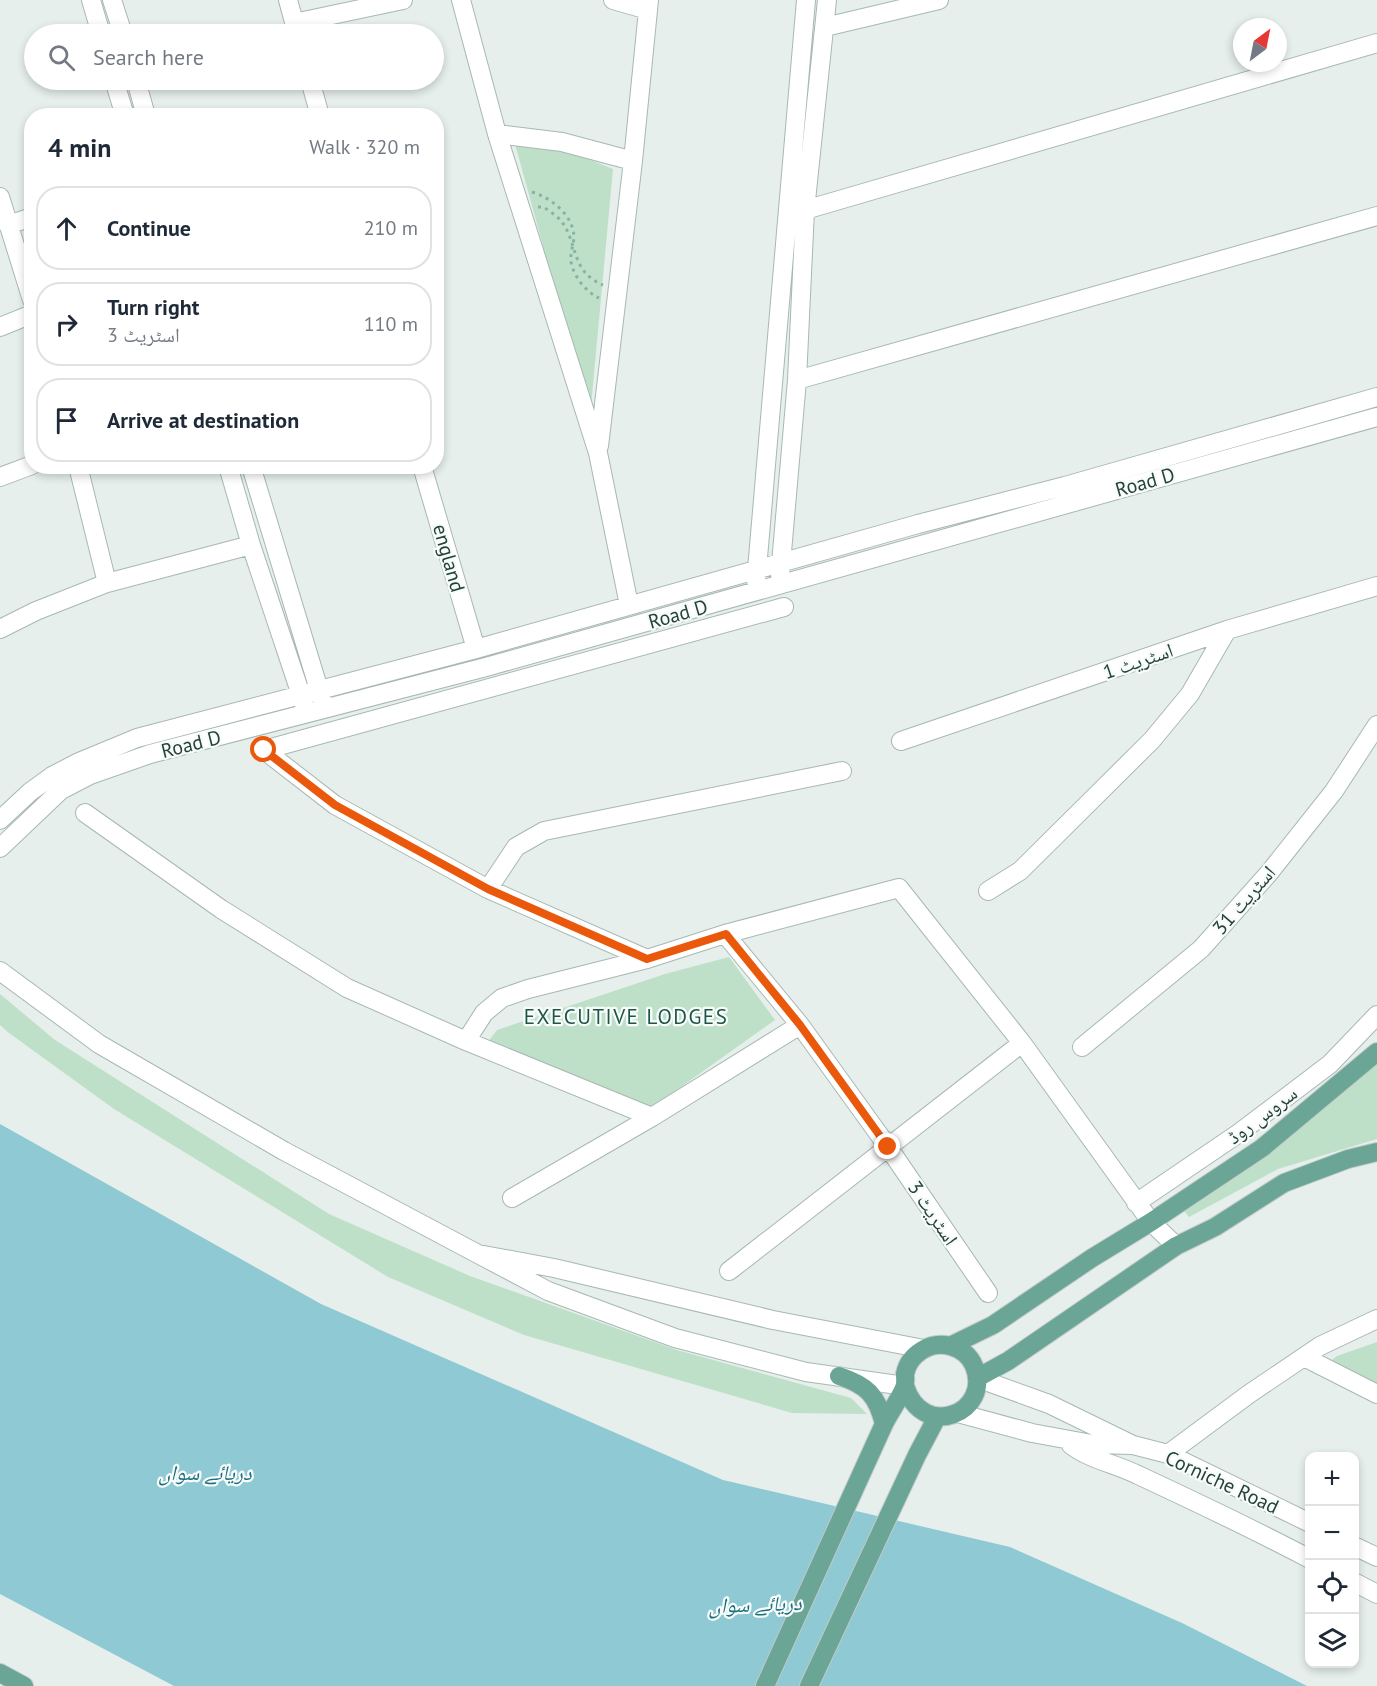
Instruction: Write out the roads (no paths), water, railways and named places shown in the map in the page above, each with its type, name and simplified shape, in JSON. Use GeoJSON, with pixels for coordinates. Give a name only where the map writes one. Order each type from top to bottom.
{"type":"FeatureCollection","features":[{"type":"Feature","properties":{"kind":"main road"},"geometry":{"type":"LineString","coordinates":[[950,1346],[993,1325],[1262,1148],[1377,1052]]}},
{"type":"Feature","properties":{"kind":"main road"},"geometry":{"type":"LineString","coordinates":[[977,1378],[1008,1361],[1176,1246],[1215,1227],[1284,1183],[1348,1159],[1377,1152]]}},
{"type":"Feature","properties":{"kind":"main road"},"geometry":{"type":"LineString","coordinates":[[933,1346],[950,1346],[959,1349],[972,1361],[977,1378],[976,1389],[973,1398],[958,1413],[937,1417],[916,1407],[909,1397],[905,1386],[905,1375],[915,1355],[924,1349],[933,1346]]}},
{"type":"Feature","properties":{"kind":"main road"},"geometry":{"type":"LineString","coordinates":[[839,1376],[854,1381],[878,1401],[881,1430]]}},
{"type":"Feature","properties":{"kind":"main road"},"geometry":{"type":"LineString","coordinates":[[765,1686],[881,1430],[905,1386]]}},
{"type":"Feature","properties":{"kind":"main road"},"geometry":{"type":"LineString","coordinates":[[809,1686],[937,1417]]}},
{"type":"Feature","properties":{"kind":"main road"},"geometry":{"type":"LineString","coordinates":[[0,1672],[24,1686]]}},
{"type":"Feature","properties":{"kind":"street"},"geometry":{"type":"LineString","coordinates":[[91,0],[98,24]]}},
{"type":"Feature","properties":{"kind":"street"},"geometry":{"type":"LineString","coordinates":[[112,0],[120,24]]}},
{"type":"Feature","properties":{"kind":"street"},"geometry":{"type":"LineString","coordinates":[[288,0],[295,24]]}},
{"type":"Feature","properties":{"kind":"street"},"geometry":{"type":"LineString","coordinates":[[315,24],[404,0]]}},
{"type":"Feature","properties":{"kind":"street"},"geometry":{"type":"LineString","coordinates":[[461,0],[497,134],[598,453],[629,605]]}},
{"type":"Feature","properties":{"kind":"street"},"geometry":{"type":"LineString","coordinates":[[598,453],[649,5],[613,0]]}},
{"type":"Feature","properties":{"kind":"street"},"geometry":{"type":"LineString","coordinates":[[756,591],[806,0]]}},
{"type":"Feature","properties":{"kind":"street"},"geometry":{"type":"LineString","coordinates":[[779,585],[797,380],[805,210],[827,0]]}},
{"type":"Feature","properties":{"kind":"street"},"geometry":{"type":"LineString","coordinates":[[825,27],[939,0]]}},
{"type":"Feature","properties":{"kind":"street"},"geometry":{"type":"LineString","coordinates":[[805,210],[1377,43]]}},
{"type":"Feature","properties":{"kind":"street"},"geometry":{"type":"LineString","coordinates":[[117,90],[123,108]]}},
{"type":"Feature","properties":{"kind":"street"},"geometry":{"type":"LineString","coordinates":[[139,90],[144,108]]}},
{"type":"Feature","properties":{"kind":"street"},"geometry":{"type":"LineString","coordinates":[[313,90],[318,108]]}},
{"type":"Feature","properties":{"kind":"street"},"geometry":{"type":"LineString","coordinates":[[497,134],[562,142],[633,161]]}},
{"type":"Feature","properties":{"kind":"street"},"geometry":{"type":"LineString","coordinates":[[0,197],[24,275]]}},
{"type":"Feature","properties":{"kind":"street"},"geometry":{"type":"LineString","coordinates":[[797,380],[1377,216]]}},
{"type":"Feature","properties":{"kind":"street"},"geometry":{"type":"LineString","coordinates":[[8,225],[24,220]]}},
{"type":"Feature","properties":{"kind":"street"},"geometry":{"type":"LineString","coordinates":[[0,327],[24,317]]}},
{"type":"Feature","properties":{"kind":"street","name":"Road D"},"geometry":{"type":"LineString","coordinates":[[0,820],[30,792],[52,776],[127,742],[476,650],[629,605],[918,524],[1065,486],[1377,397]]}},
{"type":"Feature","properties":{"kind":"street","name":"Road D"},"geometry":{"type":"LineString","coordinates":[[0,848],[61,790],[90,775],[150,754],[486,667],[1377,417]]}},
{"type":"Feature","properties":{"kind":"street"},"geometry":{"type":"LineString","coordinates":[[0,477],[24,468]]}},
{"type":"Feature","properties":{"kind":"street"},"geometry":{"type":"LineString","coordinates":[[80,474],[107,583]]}},
{"type":"Feature","properties":{"kind":"street"},"geometry":{"type":"LineString","coordinates":[[230,474],[251,545],[301,696],[316,712]]}},
{"type":"Feature","properties":{"kind":"street"},"geometry":{"type":"LineString","coordinates":[[254,474],[320,692],[316,712]]}},
{"type":"Feature","properties":{"kind":"street","name":"england"},"geometry":{"type":"LineString","coordinates":[[424,474],[476,650]]}},
{"type":"Feature","properties":{"kind":"street"},"geometry":{"type":"LineString","coordinates":[[0,629],[36,611],[107,583],[251,545]]}},
{"type":"Feature","properties":{"kind":"street","name":"اسٹریٹ 1"},"geometry":{"type":"LineString","coordinates":[[901,741],[1227,630],[1377,586]]}},
{"type":"Feature","properties":{"kind":"street"},"geometry":{"type":"LineString","coordinates":[[647,959],[488,889],[335,805],[264,750],[784,608]]}},
{"type":"Feature","properties":{"kind":"street"},"geometry":{"type":"LineString","coordinates":[[988,891],[1020,871],[1152,740],[1190,694],[1227,630]]}},
{"type":"Feature","properties":{"kind":"street","name":"اسٹریٹ 31"},"geometry":{"type":"LineString","coordinates":[[1082,1047],[1201,949],[1269,873],[1326,801],[1377,725]]}},
{"type":"Feature","properties":{"kind":"street"},"geometry":{"type":"LineString","coordinates":[[488,889],[516,847],[544,831],[842,771]]}},
{"type":"Feature","properties":{"kind":"street"},"geometry":{"type":"LineString","coordinates":[[85,813],[221,909],[347,988],[466,1041],[652,1117]]}},
{"type":"Feature","properties":{"kind":"street"},"geometry":{"type":"LineString","coordinates":[[466,1041],[484,1013],[502,999],[528,989],[647,959],[726,934],[899,888],[1022,1043],[1136,1203],[1151,1222],[1176,1246]]}},
{"type":"Feature","properties":{"kind":"street","name":"اسٹریٹ 3"},"geometry":{"type":"LineString","coordinates":[[726,934],[800,1025],[888,1147],[988,1293]]}},
{"type":"Feature","properties":{"kind":"street"},"geometry":{"type":"LineString","coordinates":[[0,971],[99,1044],[284,1151],[548,1291],[675,1338],[806,1371],[905,1386]]}},
{"type":"Feature","properties":{"kind":"street","name":"سروس روڈ"},"geometry":{"type":"LineString","coordinates":[[1136,1203],[1239,1133],[1330,1064],[1377,1015]]}},
{"type":"Feature","properties":{"kind":"street"},"geometry":{"type":"LineString","coordinates":[[512,1197],[652,1117],[800,1025]]}},
{"type":"Feature","properties":{"kind":"street"},"geometry":{"type":"LineString","coordinates":[[729,1271],[1022,1043]]}},
{"type":"Feature","properties":{"kind":"street"},"geometry":{"type":"LineString","coordinates":[[478,1254],[554,1268],[773,1320],[924,1349]]}},
{"type":"Feature","properties":{"kind":"street"},"geometry":{"type":"LineString","coordinates":[[1168,1454],[1320,1346],[1377,1319]]}},
{"type":"Feature","properties":{"kind":"street"},"geometry":{"type":"LineString","coordinates":[[1304,1357],[1377,1394]]}},
{"type":"Feature","properties":{"kind":"street"},"geometry":{"type":"LineString","coordinates":[[977,1378],[1049,1404],[1133,1445]]}},
{"type":"Feature","properties":{"kind":"street"},"geometry":{"type":"LineString","coordinates":[[958,1413],[1064,1439],[1092,1444],[1133,1445]]}},
{"type":"Feature","properties":{"kind":"street"},"geometry":{"type":"LineString","coordinates":[[1064,1439],[1083,1454],[1130,1471],[1235,1520],[1305,1556]]}},
{"type":"Feature","properties":{"kind":"street","name":"Corniche Road"},"geometry":{"type":"LineString","coordinates":[[1133,1445],[1168,1454],[1305,1521]]}},
{"type":"Feature","properties":{"kind":"street"},"geometry":{"type":"LineString","coordinates":[[1359,1548],[1377,1557]]}},
{"type":"Feature","properties":{"kind":"street"},"geometry":{"type":"LineString","coordinates":[[1359,1585],[1377,1594]]}},
{"type":"Feature","properties":{"kind":"water","name":"دریائے سواں"},"geometry":{"type":"Polygon","coordinates":[[[0,1124],[321,1304],[723,1480],[1010,1547],[1182,1623],[1307,1686],[174,1686],[0,1594],[0,1124]]]}},
{"type":"Feature","properties":{"kind":"district","name":"EXECUTIVE LODGES"},"geometry":{"type":"Point","coordinates":[626,1016]}}]}
